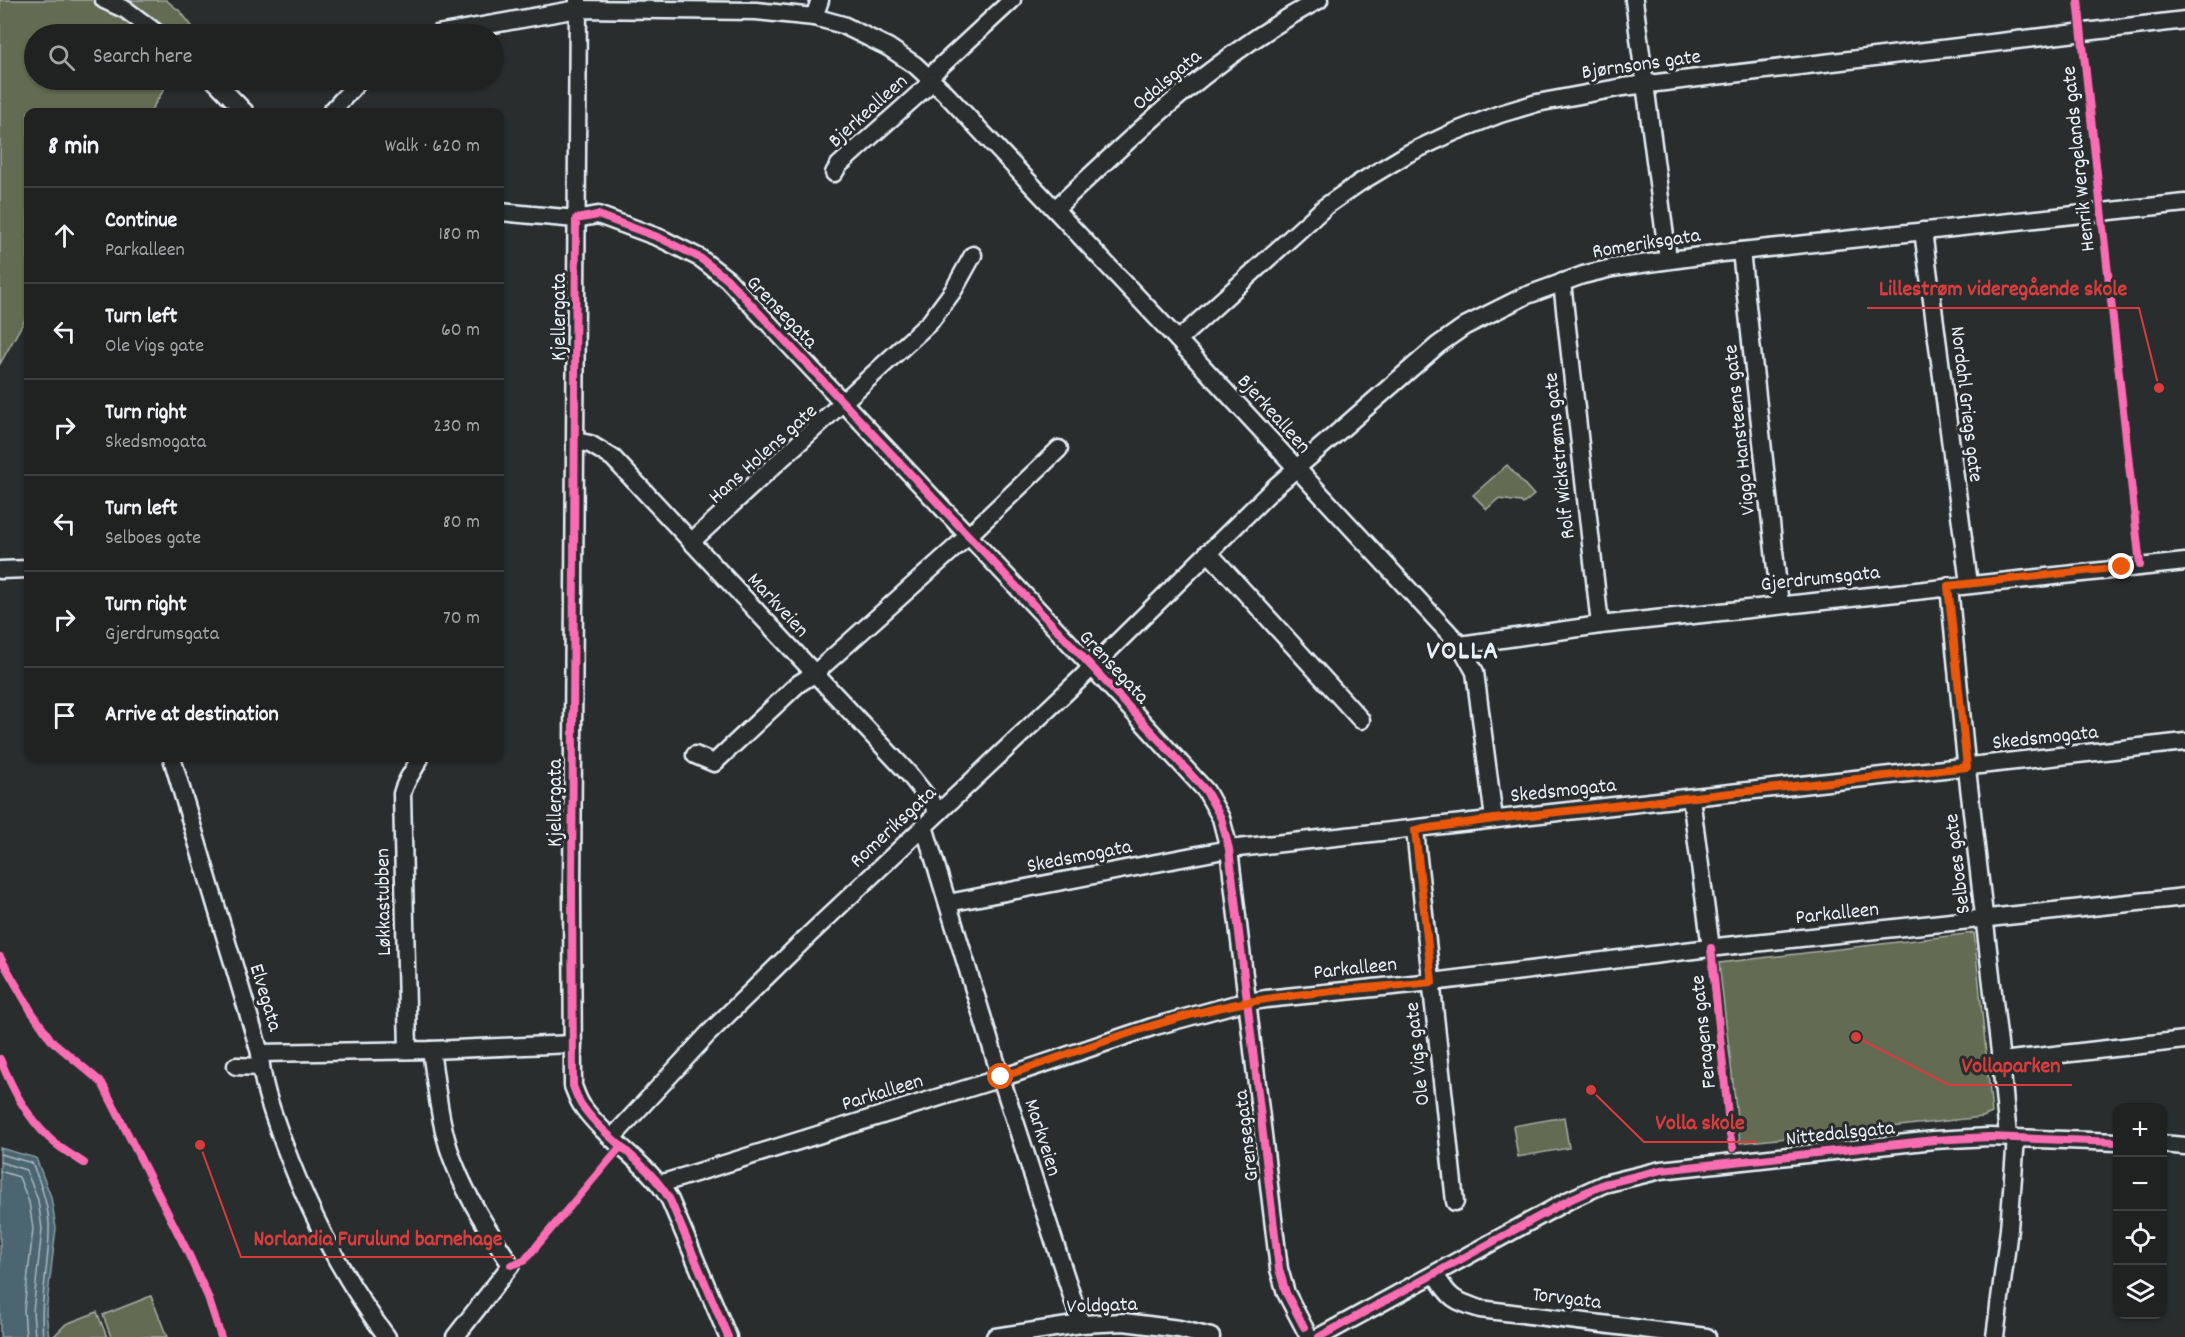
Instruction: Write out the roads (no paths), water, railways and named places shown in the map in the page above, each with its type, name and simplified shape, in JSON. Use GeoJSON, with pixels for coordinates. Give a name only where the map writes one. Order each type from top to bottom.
{"type":"FeatureCollection","features":[{"type":"Feature","properties":{"kind":"street"},"geometry":{"type":"LineString","coordinates":[[104,0],[126,10],[145,24]]}},
{"type":"Feature","properties":{"kind":"street"},"geometry":{"type":"LineString","coordinates":[[814,17],[820,0]]}},
{"type":"Feature","properties":{"kind":"street"},"geometry":{"type":"LineString","coordinates":[[931,79],[1012,0]]}},
{"type":"Feature","properties":{"kind":"street","name":"Odalsgata"},"geometry":{"type":"LineString","coordinates":[[1055,209],[1193,83],[1263,33],[1319,0]]}},
{"type":"Feature","properties":{"kind":"street"},"geometry":{"type":"LineString","coordinates":[[1634,0],[1668,259]]}},
{"type":"Feature","properties":{"kind":"street"},"geometry":{"type":"LineString","coordinates":[[484,24],[578,4]]}},
{"type":"Feature","properties":{"kind":"street","name":"Bjerkealleen"},"geometry":{"type":"LineString","coordinates":[[578,4],[756,11],[814,17],[843,25],[873,38],[907,58],[931,79],[1178,340],[1460,645],[1475,672],[1494,819]]}},
{"type":"Feature","properties":{"kind":"street","name":"Kjellergata"},"geometry":{"type":"LineString","coordinates":[[578,4],[572,892],[573,1086],[581,1105],[594,1121],[660,1184],[673,1208],[728,1337]]}},
{"type":"Feature","properties":{"kind":"street","name":"Bjørnsons gate"},"geometry":{"type":"LineString","coordinates":[[1178,340],[1326,206],[1359,183],[1409,153],[1454,132],[1537,103],[1644,84],[2185,20]]}},
{"type":"Feature","properties":{"kind":"street","name":"Bjerkealleen"},"geometry":{"type":"LineString","coordinates":[[834,173],[839,165],[931,79]]}},
{"type":"Feature","properties":{"kind":"street"},"geometry":{"type":"LineString","coordinates":[[224,90],[241,108]]}},
{"type":"Feature","properties":{"kind":"street"},"geometry":{"type":"LineString","coordinates":[[335,108],[351,90]]}},
{"type":"Feature","properties":{"kind":"street","name":"Romeriksgata"},"geometry":{"type":"LineString","coordinates":[[612,1138],[708,1034],[810,934],[1092,667],[1295,468],[1429,353],[1466,326],[1525,296],[1562,282],[1612,268],[1668,259],[2185,203]]}},
{"type":"Feature","properties":{"kind":"street","name":"Grensegata"},"geometry":{"type":"LineString","coordinates":[[504,212],[576,219],[598,215],[660,238],[700,258],[737,289],[1206,791],[1221,818],[1229,849],[1279,1269],[1286,1293],[1307,1332]]}},
{"type":"Feature","properties":{"kind":"street","name":"Nordahl Griegs gate"},"geometry":{"type":"LineString","coordinates":[[1923,231],[1969,584]]}},
{"type":"Feature","properties":{"kind":"street","name":"Viggo Hansteens gate"},"geometry":{"type":"LineString","coordinates":[[1741,251],[1780,604]]}},
{"type":"Feature","properties":{"kind":"street","name":"Hans Holens gate"},"geometry":{"type":"LineString","coordinates":[[691,542],[930,322],[953,291],[973,255]]}},
{"type":"Feature","properties":{"kind":"street","name":"Rolf Wickstrøms gate"},"geometry":{"type":"LineString","coordinates":[[1562,282],[1600,625]]}},
{"type":"Feature","properties":{"kind":"street","name":"Markveien"},"geometry":{"type":"LineString","coordinates":[[576,441],[590,444],[613,458],[908,773],[939,812]]}},
{"type":"Feature","properties":{"kind":"street"},"geometry":{"type":"LineString","coordinates":[[695,755],[714,763],[798,684],[814,674],[968,536],[1059,450]]}},
{"type":"Feature","properties":{"kind":"street"},"geometry":{"type":"LineString","coordinates":[[1208,552],[1361,720]]}},
{"type":"Feature","properties":{"kind":"street","name":"Gjerdrumsgata"},"geometry":{"type":"LineString","coordinates":[[1460,645],[1600,625],[1780,604],[2185,562]]}},
{"type":"Feature","properties":{"kind":"street"},"geometry":{"type":"LineString","coordinates":[[0,570],[24,569]]}},
{"type":"Feature","properties":{"kind":"street","name":"Selboes gate"},"geometry":{"type":"LineString","coordinates":[[1948,586],[2001,1061],[2012,1138],[2009,1229],[1995,1337]]}},
{"type":"Feature","properties":{"kind":"street","name":"Skedsmogata"},"geometry":{"type":"LineString","coordinates":[[948,903],[1229,849],[1415,830],[1494,819],[2185,742]]}},
{"type":"Feature","properties":{"kind":"street","name":"Elvegata"},"geometry":{"type":"LineString","coordinates":[[173,762],[260,1060],[408,1050],[573,1044]]}},
{"type":"Feature","properties":{"kind":"street","name":"Løkkastubben"},"geometry":{"type":"LineString","coordinates":[[408,1050],[402,794],[405,781],[418,762]]}},
{"type":"Feature","properties":{"kind":"street","name":"Feragens gate"},"geometry":{"type":"LineString","coordinates":[[1691,798],[1711,948]]}},
{"type":"Feature","properties":{"kind":"street","name":"Markveien"},"geometry":{"type":"LineString","coordinates":[[924,826],[1001,1077],[1081,1324]]}},
{"type":"Feature","properties":{"kind":"street","name":"Ole Vigs gate"},"geometry":{"type":"LineString","coordinates":[[1415,830],[1455,1202]]}},
{"type":"Feature","properties":{"kind":"street","name":"Parkalleen"},"geometry":{"type":"LineString","coordinates":[[660,1184],[1152,1027],[1247,1002],[1711,948],[2185,897]]}},
{"type":"Feature","properties":{"kind":"street"},"geometry":{"type":"LineString","coordinates":[[2001,1061],[2185,1040]]}},
{"type":"Feature","properties":{"kind":"street"},"geometry":{"type":"LineString","coordinates":[[431,1050],[441,1120],[455,1168],[479,1215],[511,1265],[455,1337]]}},
{"type":"Feature","properties":{"kind":"street"},"geometry":{"type":"LineString","coordinates":[[237,1066],[260,1060],[276,1122],[300,1189],[336,1262],[387,1337]]}},
{"type":"Feature","properties":{"kind":"street","name":"Nittedalsgata"},"geometry":{"type":"LineString","coordinates":[[1319,1337],[1569,1200],[1604,1184],[1635,1176],[1660,1170],[1934,1140],[2012,1138],[2113,1142]]}},
{"type":"Feature","properties":{"kind":"street"},"geometry":{"type":"LineString","coordinates":[[2167,1144],[2185,1146]]}},
{"type":"Feature","properties":{"kind":"street","name":"Torvgata"},"geometry":{"type":"LineString","coordinates":[[1435,1274],[1454,1300],[1480,1309],[1707,1337]]}},
{"type":"Feature","properties":{"kind":"street","name":"Voldgata"},"geometry":{"type":"LineString","coordinates":[[994,1337],[1081,1324],[1124,1322],[1179,1329],[1211,1337]]}},
{"type":"Feature","properties":{"kind":"water"},"geometry":{"type":"Polygon","coordinates":[[[0,1148],[36,1158],[51,1197],[56,1228],[46,1312],[49,1337],[0,1337],[0,1148]]]}},
{"type":"Feature","properties":{"kind":"place","name":"Lillestrøm videregående skole"},"geometry":{"type":"Point","coordinates":[2159,388]}},
{"type":"Feature","properties":{"kind":"place","name":"Vollaparken"},"geometry":{"type":"Point","coordinates":[1856,1037]}},
{"type":"Feature","properties":{"kind":"place","name":"Volla skole"},"geometry":{"type":"Point","coordinates":[1591,1090]}},
{"type":"Feature","properties":{"kind":"place","name":"Norlandia Furulund barnehage"},"geometry":{"type":"Point","coordinates":[200,1145]}},
{"type":"Feature","properties":{"kind":"district","name":"VOLLA"},"geometry":{"type":"Point","coordinates":[1463,649]}}]}
